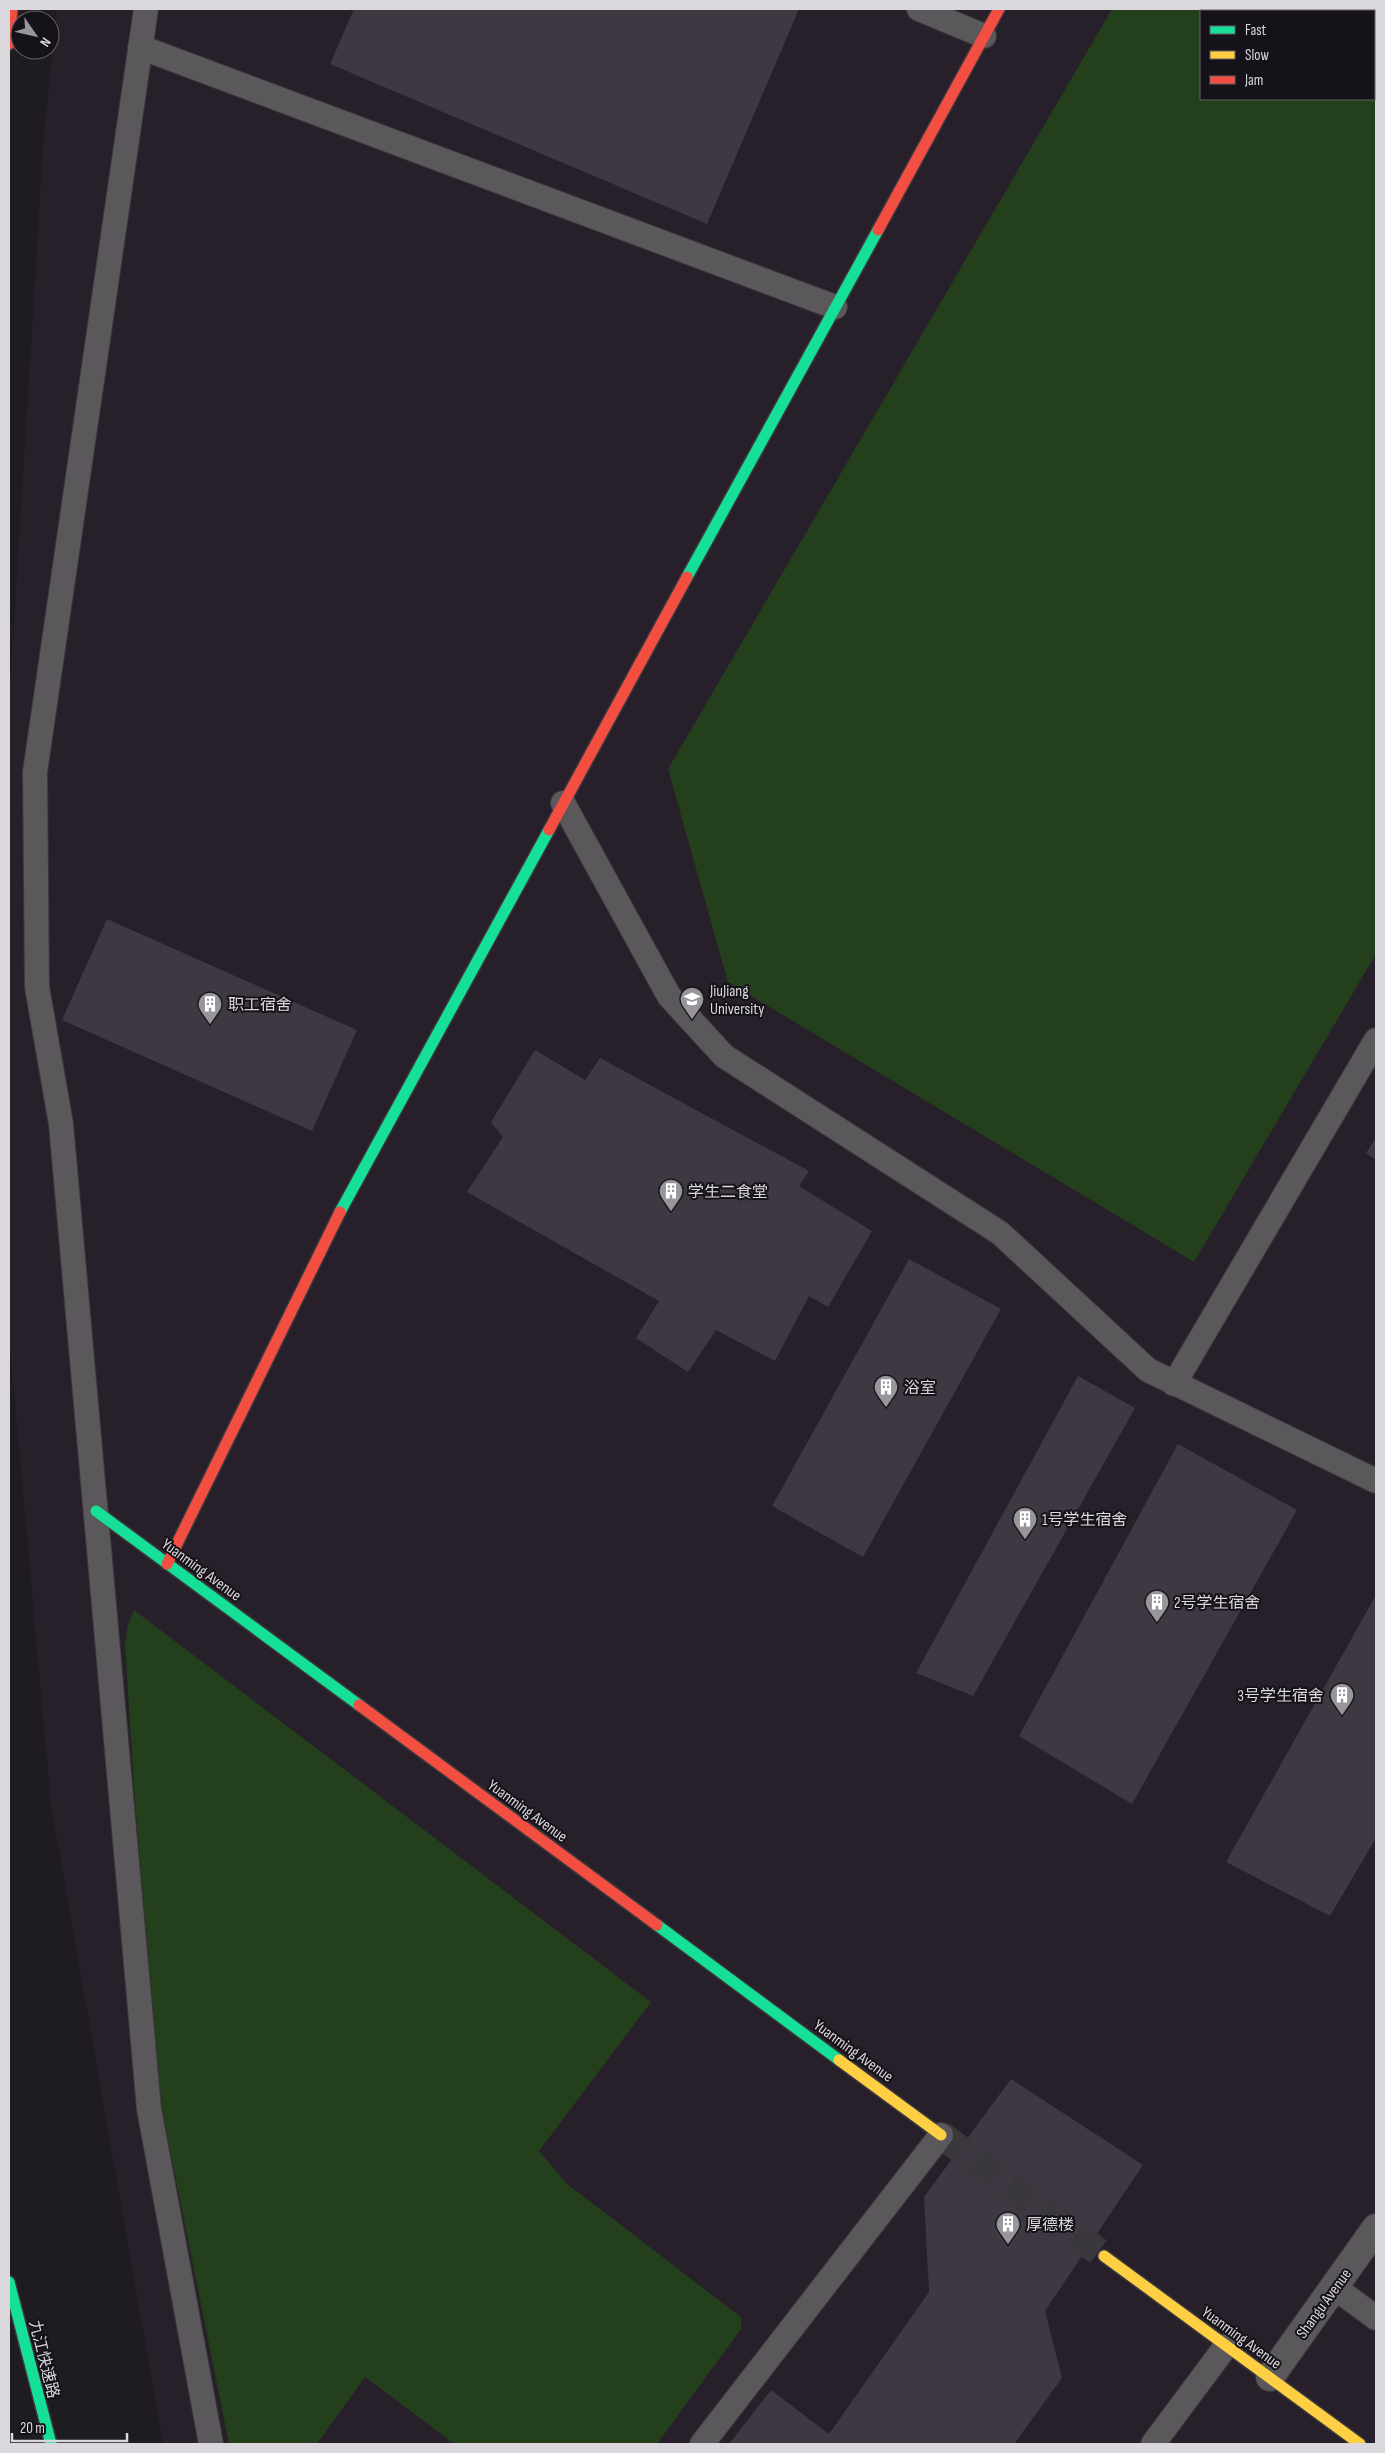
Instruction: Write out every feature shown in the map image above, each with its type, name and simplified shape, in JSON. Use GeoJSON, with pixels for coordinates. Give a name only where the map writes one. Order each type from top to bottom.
{"type":"FeatureCollection","features":[{"type":"Feature","properties":{"kind":"main road"},"geometry":{"type":"LineString","coordinates":[[9,44],[12,9]]}},
{"type":"Feature","properties":{"kind":"main road"},"geometry":{"type":"LineString","coordinates":[[167,1564],[348,1196],[999,9]]}},
{"type":"Feature","properties":{"kind":"main road","name":"Yuanming Avenue"},"geometry":{"type":"LineString","coordinates":[[96,1511],[940,2135]]}},
{"type":"Feature","properties":{"kind":"main road","name":"Yuanming Avenue"},"geometry":{"type":"LineString","coordinates":[[1104,2256],[1360,2444]]}},
{"type":"Feature","properties":{"kind":"main road","name":"九江快速路"},"geometry":{"type":"LineString","coordinates":[[9,2282],[51,2444]]}},
{"type":"Feature","properties":{"kind":"street","name":"Shangu Avenue"},"geometry":{"type":"LineString","coordinates":[[1270,2377],[1376,2228]]}},
{"type":"Feature","properties":{"kind":"lane"},"geometry":{"type":"LineString","coordinates":[[146,9],[34,772],[37,987],[60,1124],[149,2110],[211,2444]]}},
{"type":"Feature","properties":{"kind":"lane"},"geometry":{"type":"LineString","coordinates":[[919,9],[984,36]]}},
{"type":"Feature","properties":{"kind":"lane"},"geometry":{"type":"LineString","coordinates":[[140,47],[835,307]]}},
{"type":"Feature","properties":{"kind":"lane"},"geometry":{"type":"LineString","coordinates":[[563,803],[669,996],[724,1056],[1000,1233],[1148,1370],[1376,1481]]}},
{"type":"Feature","properties":{"kind":"lane"},"geometry":{"type":"LineString","coordinates":[[1174,1384],[1376,1040]]}},
{"type":"Feature","properties":{"kind":"lane"},"geometry":{"type":"LineString","coordinates":[[702,2444],[940,2135]]}},
{"type":"Feature","properties":{"kind":"lane"},"geometry":{"type":"LineString","coordinates":[[1334,2287],[1376,2318]]}},
{"type":"Feature","properties":{"kind":"lane"},"geometry":{"type":"LineString","coordinates":[[1153,2444],[1226,2346]]}},
{"type":"Feature","properties":{"kind":"shaded area","name":"JiuJiang University"},"geometry":{"type":"Polygon","coordinates":[[[57,9],[1376,9],[1376,2444],[163,2444],[51,1805],[9,1336],[9,704],[44,133],[52,60],[60,60],[60,10],[57,9]]]}},
{"type":"Feature","properties":{"kind":"green space"},"geometry":{"type":"Polygon","coordinates":[[[1112,9],[1376,9],[1376,954],[1194,1262],[728,982],[668,769],[1112,9]]]}},
{"type":"Feature","properties":{"kind":"green space"},"geometry":{"type":"Polygon","coordinates":[[[134,1610],[651,2002],[539,2151],[566,2183],[741,2317],[741,2329],[657,2444],[454,2444],[365,2377],[317,2444],[229,2444],[162,2110],[135,1803],[125,1644],[128,1624],[134,1610]]]}},
{"type":"Feature","properties":{"kind":"building"},"geometry":{"type":"Polygon","coordinates":[[[354,9],[799,9],[707,224],[330,64],[354,9]]]}},
{"type":"Feature","properties":{"kind":"building","name":"职工宿舍"},"geometry":{"type":"Polygon","coordinates":[[[107,919],[357,1030],[312,1131],[62,1020],[107,919]]]}},
{"type":"Feature","properties":{"kind":"building","name":"学生二食堂"},"geometry":{"type":"Polygon","coordinates":[[[535,1050],[585,1080],[600,1058],[809,1171],[799,1186],[872,1231],[828,1307],[809,1296],[775,1361],[716,1330],[688,1372],[636,1338],[659,1301],[467,1192],[503,1137],[491,1122],[535,1050]]]}},
{"type":"Feature","properties":{"kind":"building"},"geometry":{"type":"Polygon","coordinates":[[[1376,1138],[1376,1160],[1366,1153],[1376,1138]]]}},
{"type":"Feature","properties":{"kind":"building","name":"浴室"},"geometry":{"type":"Polygon","coordinates":[[[909,1259],[1001,1309],[863,1557],[772,1506],[909,1259]]]}},
{"type":"Feature","properties":{"kind":"building","name":"1号学生宿舍"},"geometry":{"type":"Polygon","coordinates":[[[1078,1376],[1135,1408],[973,1696],[916,1673],[1078,1376]]]}},
{"type":"Feature","properties":{"kind":"building","name":"2号学生宿舍"},"geometry":{"type":"Polygon","coordinates":[[[1178,1444],[1297,1510],[1132,1804],[1019,1736],[1178,1444]]]}},
{"type":"Feature","properties":{"kind":"building","name":"3号学生宿舍"},"geometry":{"type":"Polygon","coordinates":[[[1376,1595],[1376,1838],[1330,1916],[1226,1862],[1376,1595]]]}},
{"type":"Feature","properties":{"kind":"building","name":"厚德楼"},"geometry":{"type":"Polygon","coordinates":[[[1011,2079],[1143,2165],[1045,2311],[1062,2378],[1014,2444],[729,2444],[771,2390],[829,2434],[929,2292],[924,2197],[1011,2079]]]}},
{"type":"Feature","properties":{"kind":"tunnel"},"geometry":{"type":"LineString","coordinates":[[941,2135],[1104,2256]]}},
{"type":"Feature","properties":{"kind":"traffic: fast"},"geometry":{"type":"LineString","coordinates":[[687,577],[878,230]]}},
{"type":"Feature","properties":{"kind":"traffic: fast"},"geometry":{"type":"LineString","coordinates":[[340,1212],[549,830]]}},
{"type":"Feature","properties":{"kind":"traffic: fast"},"geometry":{"type":"LineString","coordinates":[[96,1511],[359,1705]]}},
{"type":"Feature","properties":{"kind":"traffic: fast"},"geometry":{"type":"LineString","coordinates":[[657,1925],[839,2060]]}},
{"type":"Feature","properties":{"kind":"traffic: fast"},"geometry":{"type":"LineString","coordinates":[[9,2282],[51,2444]]}},
{"type":"Feature","properties":{"kind":"traffic: slow"},"geometry":{"type":"LineString","coordinates":[[839,2060],[941,2135]]}},
{"type":"Feature","properties":{"kind":"traffic: slow"},"geometry":{"type":"LineString","coordinates":[[1104,2256],[1360,2444]]}},
{"type":"Feature","properties":{"kind":"traffic: jam"},"geometry":{"type":"LineString","coordinates":[[9,44],[12,9]]}},
{"type":"Feature","properties":{"kind":"traffic: jam"},"geometry":{"type":"LineString","coordinates":[[878,230],[999,9]]}},
{"type":"Feature","properties":{"kind":"traffic: jam"},"geometry":{"type":"LineString","coordinates":[[549,830],[687,577]]}},
{"type":"Feature","properties":{"kind":"traffic: jam"},"geometry":{"type":"LineString","coordinates":[[167,1564],[340,1212]]}},
{"type":"Feature","properties":{"kind":"traffic: jam"},"geometry":{"type":"LineString","coordinates":[[359,1705],[657,1925]]}},
{"type":"Feature","properties":{"kind":"place","name":"JiuJiang University"},"geometry":{"type":"Point","coordinates":[692,1020]}},
{"type":"Feature","properties":{"kind":"place","name":"职工宿舍"},"geometry":{"type":"Point","coordinates":[210,1025]}},
{"type":"Feature","properties":{"kind":"place","name":"学生二食堂"},"geometry":{"type":"Point","coordinates":[671,1212]}},
{"type":"Feature","properties":{"kind":"place","name":"浴室"},"geometry":{"type":"Point","coordinates":[886,1408]}},
{"type":"Feature","properties":{"kind":"place","name":"1号学生宿舍"},"geometry":{"type":"Point","coordinates":[1025,1540]}},
{"type":"Feature","properties":{"kind":"place","name":"2号学生宿舍"},"geometry":{"type":"Point","coordinates":[1157,1623]}},
{"type":"Feature","properties":{"kind":"place","name":"3号学生宿舍"},"geometry":{"type":"Point","coordinates":[1342,1716]}},
{"type":"Feature","properties":{"kind":"place","name":"厚德楼"},"geometry":{"type":"Point","coordinates":[1008,2245]}}]}
